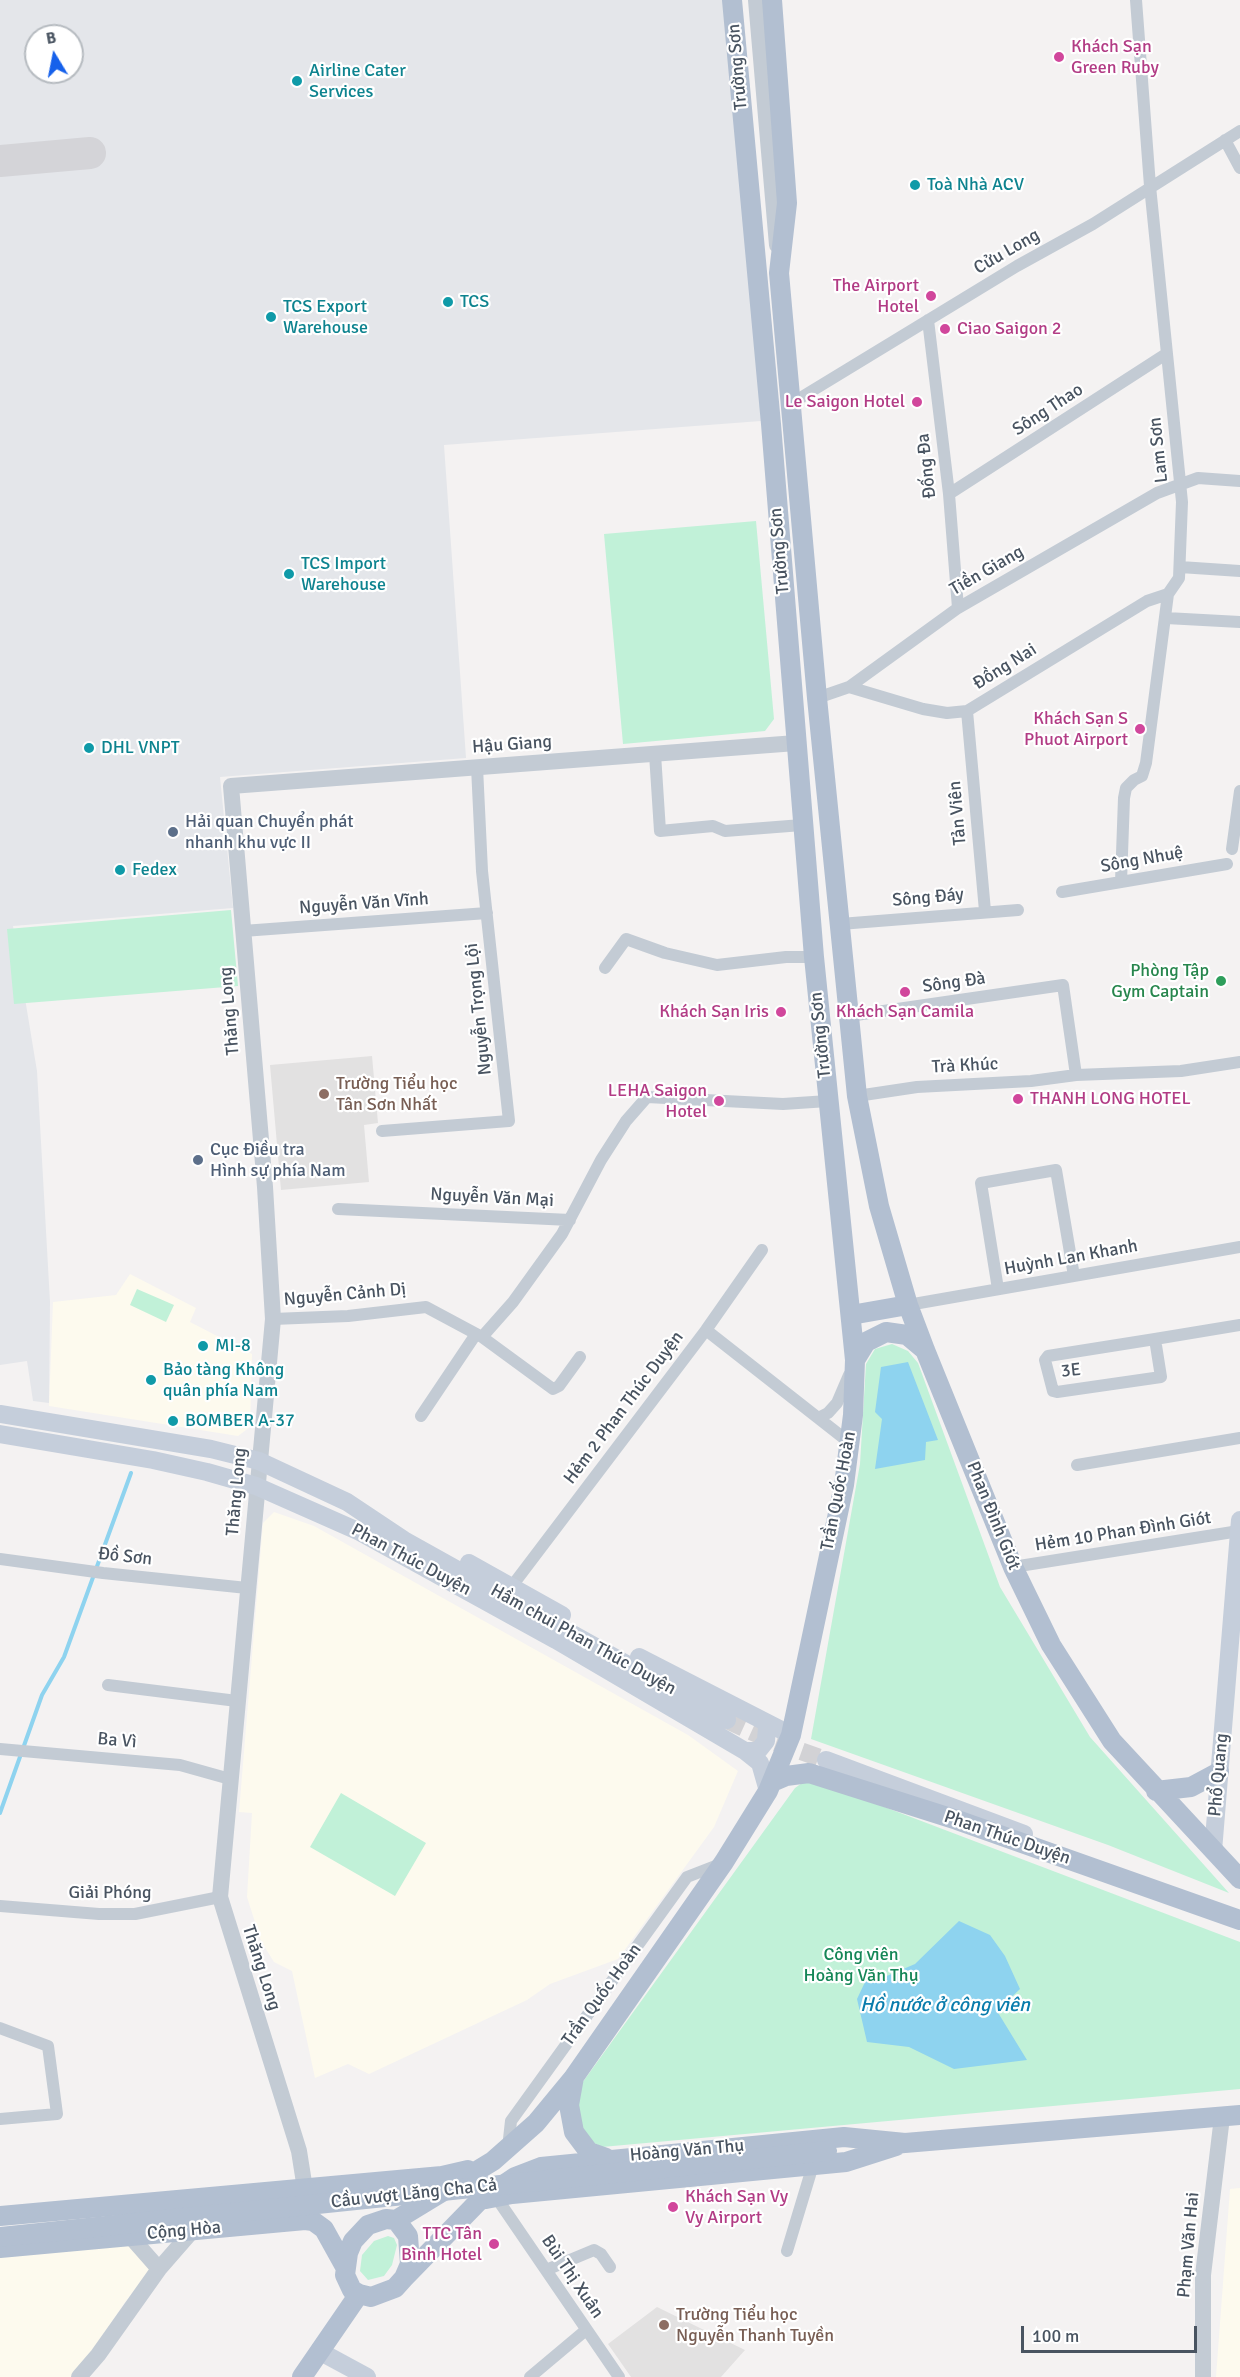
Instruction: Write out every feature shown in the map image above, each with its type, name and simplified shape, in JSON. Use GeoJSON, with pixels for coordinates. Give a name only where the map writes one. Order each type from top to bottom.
{"type":"FeatureCollection","features":[{"type":"Feature","properties":{"kind":"main road","name":"Trường Sơn"},"geometry":{"type":"LineString","coordinates":[[732,0],[771,424],[802,825],[828,1101]]}},
{"type":"Feature","properties":{"kind":"main road","name":"Trường Sơn"},"geometry":{"type":"LineString","coordinates":[[772,0],[787,203],[779,273],[817,698],[857,1096]]}},
{"type":"Feature","properties":{"kind":"main road","name":"Phan Đình Giót"},"geometry":{"type":"LineString","coordinates":[[857,1096],[879,1206],[908,1305],[1013,1567],[1035,1615],[1084,1701],[1112,1741],[1240,1879]]}},
{"type":"Feature","properties":{"kind":"main road","name":"Trần Quốc Hoàn"},"geometry":{"type":"LineString","coordinates":[[379,2217],[500,2156],[536,2123],[574,2077],[724,1862],[770,1786],[791,1735],[844,1485],[850,1443],[855,1360],[828,1101]]}},
{"type":"Feature","properties":{"kind":"main road"},"geometry":{"type":"LineString","coordinates":[[850,1315],[908,1305]]}},
{"type":"Feature","properties":{"kind":"main road"},"geometry":{"type":"LineString","coordinates":[[855,1360],[861,1347],[871,1337],[886,1332],[907,1335],[925,1350]]}},
{"type":"Feature","properties":{"kind":"main road","name":"Phan Thúc Duyện"},"geometry":{"type":"LineString","coordinates":[[0,1414],[212,1449],[260,1461],[347,1502],[377,1522],[404,1528],[512,1586],[591,1633],[791,1735]]}},
{"type":"Feature","properties":{"kind":"main road","name":"Phan Thúc Duyện"},"geometry":{"type":"LineString","coordinates":[[0,1434],[153,1460],[256,1486],[379,1543],[556,1640],[745,1751],[760,1763],[770,1786],[786,1776],[809,1773],[957,1820],[1240,1920]]}},
{"type":"Feature","properties":{"kind":"main road","name":"Hầm chui Phan Thúc Duyện"},"geometry":{"type":"LineString","coordinates":[[377,1522],[465,1574],[727,1720]]}},
{"type":"Feature","properties":{"kind":"main road","name":"Phổ Quang"},"geometry":{"type":"LineString","coordinates":[[1213,1851],[1240,1526]]}},
{"type":"Feature","properties":{"kind":"main road"},"geometry":{"type":"LineString","coordinates":[[745,1751],[758,1751],[766,1741],[767,1726],[764,1721]]}},
{"type":"Feature","properties":{"kind":"main road"},"geometry":{"type":"LineString","coordinates":[[826,1760],[1075,1853],[1172,1895]]}},
{"type":"Feature","properties":{"kind":"main road"},"geometry":{"type":"LineString","coordinates":[[1156,1791],[1191,1787],[1219,1772]]}},
{"type":"Feature","properties":{"kind":"main road"},"geometry":{"type":"LineString","coordinates":[[574,2077],[569,2105],[574,2132],[589,2152],[608,2158]]}},
{"type":"Feature","properties":{"kind":"main road","name":"Hoàng Văn Thụ"},"geometry":{"type":"LineString","coordinates":[[487,2199],[820,2158],[905,2143],[1231,2116]]}},
{"type":"Feature","properties":{"kind":"main road","name":"Hoàng Văn Thụ"},"geometry":{"type":"LineString","coordinates":[[404,2278],[508,2181],[531,2170],[608,2158],[844,2137],[905,2143]]}},
{"type":"Feature","properties":{"kind":"main road","name":"Cộng Hòa"},"geometry":{"type":"LineString","coordinates":[[0,2216],[442,2176],[500,2156]]}},
{"type":"Feature","properties":{"kind":"main road","name":"Cầu vượt Lăng Cha Cả"},"geometry":{"type":"LineString","coordinates":[[0,2237],[820,2158]]}},
{"type":"Feature","properties":{"kind":"main road"},"geometry":{"type":"LineString","coordinates":[[338,2186],[379,2217]]}},
{"type":"Feature","properties":{"kind":"main road"},"geometry":{"type":"LineString","coordinates":[[268,2192],[379,2217],[403,2225],[411,2252],[404,2278],[395,2288],[371,2297],[359,2294],[348,2283],[344,2265],[353,2241],[379,2217]]}},
{"type":"Feature","properties":{"kind":"main road","name":"Cộng Hòa"},"geometry":{"type":"LineString","coordinates":[[0,2248],[309,2220],[324,2229],[344,2265]]}},
{"type":"Feature","properties":{"kind":"main road"},"geometry":{"type":"LineString","coordinates":[[299,2376],[359,2294]]}},
{"type":"Feature","properties":{"kind":"main road"},"geometry":{"type":"LineString","coordinates":[[319,2350],[367,2377]]}},
{"type":"Feature","properties":{"kind":"street"},"geometry":{"type":"LineString","coordinates":[[756,0],[779,273]]}},
{"type":"Feature","properties":{"kind":"street","name":"Lam Sơn"},"geometry":{"type":"LineString","coordinates":[[1121,882],[1124,798],[1126,788],[1142,776],[1146,763],[1168,594],[1179,578],[1180,567],[1180,482],[1150,186],[1136,0]]}},
{"type":"Feature","properties":{"kind":"street","name":"Cửu Long"},"geometry":{"type":"LineString","coordinates":[[792,403],[928,320],[1093,224],[1240,131]]}},
{"type":"Feature","properties":{"kind":"street"},"geometry":{"type":"LineString","coordinates":[[1225,140],[1240,168]]}},
{"type":"Feature","properties":{"kind":"street","name":"Đống Đa"},"geometry":{"type":"LineString","coordinates":[[928,320],[949,494],[958,608]]}},
{"type":"Feature","properties":{"kind":"street","name":"Sông Thao"},"geometry":{"type":"LineString","coordinates":[[949,494],[1166,354]]}},
{"type":"Feature","properties":{"kind":"street"},"geometry":{"type":"LineString","coordinates":[[1180,482],[1198,478],[1240,481]]}},
{"type":"Feature","properties":{"kind":"street","name":"Tiền Giang"},"geometry":{"type":"LineString","coordinates":[[817,698],[849,687],[958,608],[1180,482]]}},
{"type":"Feature","properties":{"kind":"street"},"geometry":{"type":"LineString","coordinates":[[1180,567],[1240,571]]}},
{"type":"Feature","properties":{"kind":"street","name":"Đồng Nai"},"geometry":{"type":"LineString","coordinates":[[849,687],[923,709],[947,713],[967,711],[1148,600],[1168,594]]}},
{"type":"Feature","properties":{"kind":"street"},"geometry":{"type":"LineString","coordinates":[[1166,618],[1240,622]]}},
{"type":"Feature","properties":{"kind":"street","name":"Tản Viên"},"geometry":{"type":"LineString","coordinates":[[967,711],[985,911]]}},
{"type":"Feature","properties":{"kind":"street","name":"Hậu Giang"},"geometry":{"type":"LineString","coordinates":[[231,786],[796,743]]}},
{"type":"Feature","properties":{"kind":"street"},"geometry":{"type":"LineString","coordinates":[[655,754],[660,831],[713,826],[724,831],[802,825]]}},
{"type":"Feature","properties":{"kind":"street","name":"Nguyễn Trọng Lội"},"geometry":{"type":"LineString","coordinates":[[382,1131],[509,1121],[487,913],[477,767]]}},
{"type":"Feature","properties":{"kind":"street","name":"Thăng Long"},"geometry":{"type":"LineString","coordinates":[[231,786],[265,1187],[273,1318],[220,1897],[299,2151],[305,2189]]}},
{"type":"Feature","properties":{"kind":"street"},"geometry":{"type":"LineString","coordinates":[[1232,849],[1240,791]]}},
{"type":"Feature","properties":{"kind":"street","name":"Sông Nhuệ"},"geometry":{"type":"LineString","coordinates":[[1062,892],[1227,864]]}},
{"type":"Feature","properties":{"kind":"street","name":"Sông Đáy"},"geometry":{"type":"LineString","coordinates":[[840,924],[1018,910]]}},
{"type":"Feature","properties":{"kind":"street","name":"Nguyễn Văn Vĩnh"},"geometry":{"type":"LineString","coordinates":[[243,931],[487,913]]}},
{"type":"Feature","properties":{"kind":"street"},"geometry":{"type":"LineString","coordinates":[[605,968],[626,939],[665,953],[717,965],[786,957],[814,957]]}},
{"type":"Feature","properties":{"kind":"street","name":"Sông Đà"},"geometry":{"type":"LineString","coordinates":[[849,1016],[1064,985],[1076,1075]]}},
{"type":"Feature","properties":{"kind":"street","name":"Trà Khúc"},"geometry":{"type":"LineString","coordinates":[[857,1096],[917,1087],[1031,1081],[1076,1075],[1181,1071],[1240,1062]]}},
{"type":"Feature","properties":{"kind":"street","name":"Nguyễn Văn Mại"},"geometry":{"type":"LineString","coordinates":[[338,1209],[570,1220],[601,1160],[626,1121],[647,1097],[783,1104],[828,1101]]}},
{"type":"Feature","properties":{"kind":"street"},"geometry":{"type":"LineString","coordinates":[[998,1289],[981,1183],[1056,1170],[1074,1276]]}},
{"type":"Feature","properties":{"kind":"street"},"geometry":{"type":"LineString","coordinates":[[421,1416],[479,1335],[526,1285],[570,1220]]}},
{"type":"Feature","properties":{"kind":"street","name":"Huỳnh Lan Khanh"},"geometry":{"type":"LineString","coordinates":[[908,1305],[1240,1246]]}},
{"type":"Feature","properties":{"kind":"street","name":"Hẻm 2 Phan Thúc Duyện"},"geometry":{"type":"LineString","coordinates":[[512,1586],[706,1330],[762,1250]]}},
{"type":"Feature","properties":{"kind":"street","name":"Nguyễn Cảnh Dị"},"geometry":{"type":"LineString","coordinates":[[273,1318],[348,1316],[426,1307],[479,1335],[553,1389],[559,1386],[580,1357]]}},
{"type":"Feature","properties":{"kind":"street","name":"3E"},"geometry":{"type":"LineString","coordinates":[[1155,1339],[1161,1377],[1053,1391],[1046,1359],[1048,1356],[1155,1339],[1240,1326]]}},
{"type":"Feature","properties":{"kind":"street"},"geometry":{"type":"LineString","coordinates":[[706,1330],[850,1443]]}},
{"type":"Feature","properties":{"kind":"street"},"geometry":{"type":"LineString","coordinates":[[818,1418],[828,1413],[837,1403],[855,1360]]}},
{"type":"Feature","properties":{"kind":"street"},"geometry":{"type":"LineString","coordinates":[[1077,1465],[1240,1438]]}},
{"type":"Feature","properties":{"kind":"street","name":"Hẻm 10 Phan Đình Giót"},"geometry":{"type":"LineString","coordinates":[[1013,1567],[1240,1526]]}},
{"type":"Feature","properties":{"kind":"street","name":"Đồ Sơn"},"geometry":{"type":"LineString","coordinates":[[0,1559],[85,1571],[247,1588]]}},
{"type":"Feature","properties":{"kind":"street"},"geometry":{"type":"LineString","coordinates":[[108,1685],[237,1701]]}},
{"type":"Feature","properties":{"kind":"street","name":"Ba Vì"},"geometry":{"type":"LineString","coordinates":[[0,1749],[180,1765],[230,1779]]}},
{"type":"Feature","properties":{"kind":"street","name":"Trần Quốc Hoàn"},"geometry":{"type":"LineString","coordinates":[[500,2156],[511,2121],[687,1877],[724,1862]]}},
{"type":"Feature","properties":{"kind":"street","name":"Giải Phóng"},"geometry":{"type":"LineString","coordinates":[[0,1906],[99,1914],[135,1914],[220,1897]]}},
{"type":"Feature","properties":{"kind":"street"},"geometry":{"type":"LineString","coordinates":[[0,2028],[48,2046],[57,2114],[0,2119]]}},
{"type":"Feature","properties":{"kind":"street","name":"Phạm Văn Hai"},"geometry":{"type":"LineString","coordinates":[[1203,2377],[1203,2275],[1231,2116]]}},
{"type":"Feature","properties":{"kind":"street"},"geometry":{"type":"LineString","coordinates":[[788,2251],[820,2158]]}},
{"type":"Feature","properties":{"kind":"street","name":"Bùi Thị Xuân"},"geometry":{"type":"LineString","coordinates":[[487,2199],[546,2270],[619,2377]]}},
{"type":"Feature","properties":{"kind":"street"},"geometry":{"type":"LineString","coordinates":[[79,2377],[98,2355],[159,2269],[193,2230]]}},
{"type":"Feature","properties":{"kind":"street"},"geometry":{"type":"LineString","coordinates":[[129,2236],[159,2269]]}},
{"type":"Feature","properties":{"kind":"street"},"geometry":{"type":"LineString","coordinates":[[546,2270],[594,2250],[601,2254],[610,2268]]}},
{"type":"Feature","properties":{"kind":"street"},"geometry":{"type":"LineString","coordinates":[[530,2377],[586,2330]]}},
{"type":"Feature","properties":{"kind":"shaded area"},"geometry":{"type":"Polygon","coordinates":[[[0,0],[731,0],[761,421],[444,445],[466,758],[220,777],[233,908],[13,926],[37,1071],[50,1302],[49,1403],[33,1401],[27,1361],[0,1365],[0,0]]]}},
{"type":"Feature","properties":{"kind":"shaded area"},"geometry":{"type":"Polygon","coordinates":[[[372,1056],[378,1123],[364,1125],[369,1182],[281,1190],[270,1065],[372,1056]]]}},
{"type":"Feature","properties":{"kind":"shaded area","name":"Bảo tàng Không quân phía Nam"},"geometry":{"type":"Polygon","coordinates":[[[130,1274],[196,1308],[190,1322],[252,1354],[250,1427],[238,1436],[49,1406],[53,1302],[116,1295],[130,1274]]]}},
{"type":"Feature","properties":{"kind":"shaded area"},"geometry":{"type":"Polygon","coordinates":[[[274,1512],[314,1526],[688,1735],[738,1771],[714,1827],[618,1959],[550,1984],[527,2000],[369,2074],[348,2064],[315,2078],[292,1971],[274,1962],[261,1941],[247,1897],[252,1813],[239,1812],[263,1523],[274,1512]]]}},
{"type":"Feature","properties":{"kind":"shaded area"},"geometry":{"type":"Polygon","coordinates":[[[1240,2188],[1240,2377],[1216,2377],[1230,2189],[1240,2188]]]}},
{"type":"Feature","properties":{"kind":"shaded area"},"geometry":{"type":"Polygon","coordinates":[[[134,2244],[151,2270],[125,2302],[84,2363],[71,2377],[0,2377],[0,2254],[134,2244]]]}},
{"type":"Feature","properties":{"kind":"shaded area","name":"Trường Tiểu học Nguyễn Thanh Tuyền"},"geometry":{"type":"Polygon","coordinates":[[[657,2307],[745,2350],[721,2377],[631,2377],[608,2344],[657,2307]]]}},
{"type":"Feature","properties":{"kind":"green space"},"geometry":{"type":"Polygon","coordinates":[[[756,521],[774,719],[765,731],[623,744],[604,534],[756,521]]]}},
{"type":"Feature","properties":{"kind":"green space"},"geometry":{"type":"Polygon","coordinates":[[[231,910],[238,986],[14,1004],[7,929],[231,910]]]}},
{"type":"Feature","properties":{"kind":"green space"},"geometry":{"type":"Polygon","coordinates":[[[137,1289],[174,1305],[166,1322],[130,1305],[137,1289]]]}},
{"type":"Feature","properties":{"kind":"green space"},"geometry":{"type":"Polygon","coordinates":[[[892,1344],[908,1351],[918,1363],[1000,1587],[1090,1737],[1229,1893],[1108,1845],[811,1739],[860,1464],[866,1364],[875,1349],[892,1344]]]}},
{"type":"Feature","properties":{"kind":"green space","name":"Công viên Hoàng Văn Thụ"},"geometry":{"type":"Polygon","coordinates":[[[816,1781],[1240,1942],[1240,2089],[602,2147],[582,2137],[577,2090],[795,1788],[802,1783],[816,1781]]]}},
{"type":"Feature","properties":{"kind":"green space"},"geometry":{"type":"Polygon","coordinates":[[[341,1793],[426,1843],[395,1896],[310,1847],[341,1793]]]}},
{"type":"Feature","properties":{"kind":"green space"},"geometry":{"type":"Polygon","coordinates":[[[388,2236],[394,2238],[397,2245],[392,2265],[384,2276],[368,2280],[360,2271],[362,2255],[374,2241],[388,2236]]]}},
{"type":"Feature","properties":{"kind":"water"},"geometry":{"type":"Polygon","coordinates":[[[908,1362],[938,1440],[926,1442],[925,1460],[875,1469],[882,1419],[875,1412],[881,1367],[908,1362]]]}},
{"type":"Feature","properties":{"kind":"water","name":"Hồ nước ở công viên"},"geometry":{"type":"Polygon","coordinates":[[[959,1921],[990,1935],[1005,1956],[1020,1989],[997,2011],[1027,2060],[954,2069],[909,2047],[867,2042],[857,1999],[866,1980],[882,1978],[915,1964],[959,1921]]]}},
{"type":"Feature","properties":{"kind":"waterway"},"geometry":{"type":"LineString","coordinates":[[0,1813],[42,1695],[64,1657],[131,1473]]}},
{"type":"Feature","properties":{"kind":"taxiway"},"geometry":{"type":"LineString","coordinates":[[0,161],[90,153]]}},
{"type":"Feature","properties":{"kind":"tunnel"},"geometry":{"type":"LineString","coordinates":[[727,1720],[775,1742],[826,1760]]}},
{"type":"Feature","properties":{"kind":"place","name":"Khách Sạn Green Ruby"},"geometry":{"type":"Point","coordinates":[1059,57]}},
{"type":"Feature","properties":{"kind":"place","name":"Airline Cater Services"},"geometry":{"type":"Point","coordinates":[297,81]}},
{"type":"Feature","properties":{"kind":"place","name":"Toà Nhà ACV"},"geometry":{"type":"Point","coordinates":[915,185]}},
{"type":"Feature","properties":{"kind":"place","name":"The Airport Hotel"},"geometry":{"type":"Point","coordinates":[931,296]}},
{"type":"Feature","properties":{"kind":"place","name":"TCS"},"geometry":{"type":"Point","coordinates":[448,302]}},
{"type":"Feature","properties":{"kind":"place","name":"TCS Export Warehouse"},"geometry":{"type":"Point","coordinates":[271,317]}},
{"type":"Feature","properties":{"kind":"place","name":"Ciao Saigon 2"},"geometry":{"type":"Point","coordinates":[945,329]}},
{"type":"Feature","properties":{"kind":"place","name":"Le Saigon Hotel"},"geometry":{"type":"Point","coordinates":[917,402]}},
{"type":"Feature","properties":{"kind":"place","name":"TCS Import Warehouse"},"geometry":{"type":"Point","coordinates":[289,574]}},
{"type":"Feature","properties":{"kind":"place","name":"Khách Sạn S Phuot Airport"},"geometry":{"type":"Point","coordinates":[1140,729]}},
{"type":"Feature","properties":{"kind":"place","name":"DHL VNPT"},"geometry":{"type":"Point","coordinates":[89,748]}},
{"type":"Feature","properties":{"kind":"place","name":"Hải quan Chuyển phát nhanh khu vực II"},"geometry":{"type":"Point","coordinates":[173,832]}},
{"type":"Feature","properties":{"kind":"place","name":"Fedex"},"geometry":{"type":"Point","coordinates":[120,870]}},
{"type":"Feature","properties":{"kind":"place","name":"Phòng Tập Gym Captain"},"geometry":{"type":"Point","coordinates":[1221,981]}},
{"type":"Feature","properties":{"kind":"place","name":"Khách Sạn Camila"},"geometry":{"type":"Point","coordinates":[905,992]}},
{"type":"Feature","properties":{"kind":"place","name":"Khách Sạn Iris"},"geometry":{"type":"Point","coordinates":[781,1012]}},
{"type":"Feature","properties":{"kind":"place","name":"Trường Tiểu học Tân Sơn Nhất"},"geometry":{"type":"Point","coordinates":[324,1094]}},
{"type":"Feature","properties":{"kind":"place","name":"THANH LONG HOTEL"},"geometry":{"type":"Point","coordinates":[1018,1099]}},
{"type":"Feature","properties":{"kind":"place","name":"LEHA Saigon Hotel"},"geometry":{"type":"Point","coordinates":[719,1101]}},
{"type":"Feature","properties":{"kind":"place","name":"Cục Điều tra Hình sự phía Nam"},"geometry":{"type":"Point","coordinates":[198,1160]}},
{"type":"Feature","properties":{"kind":"place","name":"MI-8"},"geometry":{"type":"Point","coordinates":[203,1346]}},
{"type":"Feature","properties":{"kind":"place","name":"Bảo tàng Không quân phía Nam"},"geometry":{"type":"Point","coordinates":[151,1380]}},
{"type":"Feature","properties":{"kind":"place","name":"BOMBER A-37"},"geometry":{"type":"Point","coordinates":[173,1421]}},
{"type":"Feature","properties":{"kind":"place","name":"Khách Sạn Vy Vy Airport"},"geometry":{"type":"Point","coordinates":[673,2207]}},
{"type":"Feature","properties":{"kind":"place","name":"TTC Tân Bình Hotel"},"geometry":{"type":"Point","coordinates":[494,2244]}},
{"type":"Feature","properties":{"kind":"place","name":"Trường Tiểu học Nguyễn Thanh Tuyền"},"geometry":{"type":"Point","coordinates":[664,2325]}}]}
